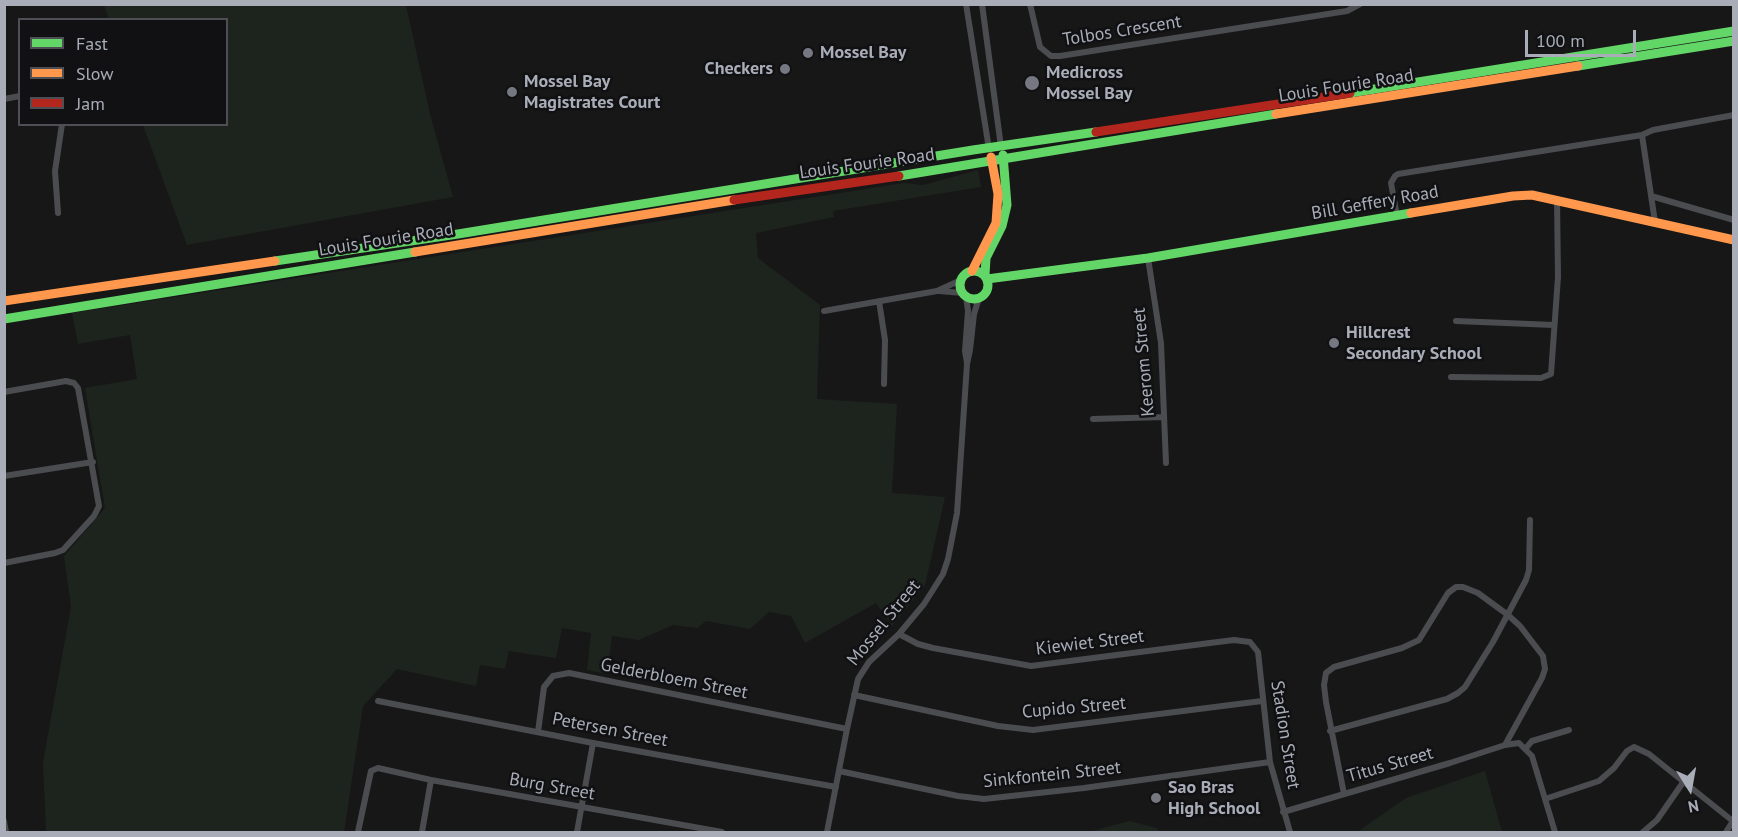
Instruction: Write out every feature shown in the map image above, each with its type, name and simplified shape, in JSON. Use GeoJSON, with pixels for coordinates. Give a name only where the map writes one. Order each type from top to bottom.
{"type":"FeatureCollection","features":[{"type":"Feature","properties":{"kind":"main road","name":"Louis Fourie Road"},"geometry":{"type":"LineString","coordinates":[[4,301],[447,236],[1734,32]]}},
{"type":"Feature","properties":{"kind":"main road","name":"Louis Fourie Road"},"geometry":{"type":"LineString","coordinates":[[4,319],[1734,41]]}},
{"type":"Feature","properties":{"kind":"main road"},"geometry":{"type":"LineString","coordinates":[[987,280],[981,272],[967,272],[961,280],[961,288],[964,294],[975,299],[985,294],[987,280],[986,258],[1002,226],[1007,205],[1001,147]]}},
{"type":"Feature","properties":{"kind":"main road"},"geometry":{"type":"LineString","coordinates":[[972,271],[996,223],[998,194],[989,149]]}},
{"type":"Feature","properties":{"kind":"main road","name":"Bill Geffery Road"},"geometry":{"type":"LineString","coordinates":[[987,280],[1148,258],[1513,196],[1533,195],[1557,199],[1734,240]]}},
{"type":"Feature","properties":{"kind":"street"},"geometry":{"type":"LineString","coordinates":[[966,4],[989,149]]}},
{"type":"Feature","properties":{"kind":"street"},"geometry":{"type":"LineString","coordinates":[[982,4],[1001,147]]}},
{"type":"Feature","properties":{"kind":"street","name":"Tolbos Crescent"},"geometry":{"type":"LineString","coordinates":[[1030,4],[1040,47],[1051,56],[1060,56],[1347,11],[1360,4]]}},
{"type":"Feature","properties":{"kind":"street"},"geometry":{"type":"LineString","coordinates":[[1397,216],[1391,183],[1398,174],[1642,135],[1653,130],[1734,115]]}},
{"type":"Feature","properties":{"kind":"street"},"geometry":{"type":"LineString","coordinates":[[58,213],[55,171],[62,126]]}},
{"type":"Feature","properties":{"kind":"street"},"geometry":{"type":"LineString","coordinates":[[1642,135],[1655,222]]}},
{"type":"Feature","properties":{"kind":"street"},"geometry":{"type":"LineString","coordinates":[[1651,196],[1734,220]]}},
{"type":"Feature","properties":{"kind":"street"},"geometry":{"type":"LineString","coordinates":[[1451,377],[1548,376],[1553,370],[1558,278],[1557,199]]}},
{"type":"Feature","properties":{"kind":"street","name":"Keerom Street"},"geometry":{"type":"LineString","coordinates":[[1148,258],[1161,343],[1166,463]]}},
{"type":"Feature","properties":{"kind":"street"},"geometry":{"type":"LineString","coordinates":[[824,311],[937,291],[961,280]]}},
{"type":"Feature","properties":{"kind":"street"},"geometry":{"type":"LineString","coordinates":[[937,291],[964,294],[968,311],[965,351],[967,364]]}},
{"type":"Feature","properties":{"kind":"street"},"geometry":{"type":"LineString","coordinates":[[967,364],[974,314],[979,298]]}},
{"type":"Feature","properties":{"kind":"street"},"geometry":{"type":"LineString","coordinates":[[879,301],[885,340],[884,384]]}},
{"type":"Feature","properties":{"kind":"street"},"geometry":{"type":"LineString","coordinates":[[1456,321],[1554,325]]}},
{"type":"Feature","properties":{"kind":"street","name":"Mossel Street"},"geometry":{"type":"LineString","coordinates":[[827,832],[854,695],[862,671],[899,634],[924,604],[943,574],[948,559],[957,513],[967,364]]}},
{"type":"Feature","properties":{"kind":"street"},"geometry":{"type":"LineString","coordinates":[[4,392],[66,381],[76,386],[80,391],[99,506],[94,516],[69,546],[56,554],[4,563]]}},
{"type":"Feature","properties":{"kind":"street"},"geometry":{"type":"LineString","coordinates":[[1093,419],[1164,417]]}},
{"type":"Feature","properties":{"kind":"street"},"geometry":{"type":"LineString","coordinates":[[4,476],[93,462]]}},
{"type":"Feature","properties":{"kind":"street"},"geometry":{"type":"LineString","coordinates":[[1330,731],[1447,699],[1458,693],[1470,679],[1508,615],[1529,570],[1530,520]]}},
{"type":"Feature","properties":{"kind":"street"},"geometry":{"type":"LineString","coordinates":[[1344,794],[1330,731],[1324,685],[1326,673],[1334,667],[1402,648],[1419,640],[1448,593],[1456,587],[1469,588],[1508,615],[1533,642],[1545,662],[1542,678],[1505,745]]}},
{"type":"Feature","properties":{"kind":"street","name":"Kiewiet Street"},"geometry":{"type":"LineString","coordinates":[[899,634],[918,644],[933,648],[1031,666],[1226,641],[1245,640],[1252,643]]}},
{"type":"Feature","properties":{"kind":"street","name":"Stadion Street"},"geometry":{"type":"LineString","coordinates":[[1252,643],[1258,652],[1270,762],[1290,832]]}},
{"type":"Feature","properties":{"kind":"street","name":"Gelderbloem Street"},"geometry":{"type":"LineString","coordinates":[[538,732],[544,687],[553,676],[569,673],[847,729]]}},
{"type":"Feature","properties":{"kind":"street","name":"Cupido Street"},"geometry":{"type":"LineString","coordinates":[[854,695],[998,726],[1033,730],[1262,701]]}},
{"type":"Feature","properties":{"kind":"street","name":"Petersen Street"},"geometry":{"type":"LineString","coordinates":[[378,701],[836,787]]}},
{"type":"Feature","properties":{"kind":"street"},"geometry":{"type":"LineString","coordinates":[[1555,832],[1534,761],[1526,748],[1538,739],[1569,730]]}},
{"type":"Feature","properties":{"kind":"street"},"geometry":{"type":"LineString","coordinates":[[577,832],[593,743]]}},
{"type":"Feature","properties":{"kind":"street","name":"Titus Street"},"geometry":{"type":"LineString","coordinates":[[1283,812],[1505,745],[1518,743],[1526,748]]}},
{"type":"Feature","properties":{"kind":"street"},"geometry":{"type":"LineString","coordinates":[[1545,799],[1599,781],[1632,747],[1639,748],[1733,821],[1726,832]]}},
{"type":"Feature","properties":{"kind":"street","name":"Sinkfontein Street"},"geometry":{"type":"LineString","coordinates":[[839,771],[958,796],[984,799],[1084,788],[1270,762]]}},
{"type":"Feature","properties":{"kind":"street","name":"Burg Street"},"geometry":{"type":"LineString","coordinates":[[358,832],[371,771],[378,768],[431,780],[722,832]]}},
{"type":"Feature","properties":{"kind":"street"},"geometry":{"type":"LineString","coordinates":[[422,832],[431,780]]}},
{"type":"Feature","properties":{"kind":"street"},"geometry":{"type":"LineString","coordinates":[[1643,832],[1657,820],[1684,781]]}},
{"type":"Feature","properties":{"kind":"street"},"geometry":{"type":"LineString","coordinates":[[4,820],[6,832]]}},
{"type":"Feature","properties":{"kind":"shaded area"},"geometry":{"type":"Polygon","coordinates":[[[104,5],[406,5],[430,114],[453,197],[187,245],[143,126],[228,126],[228,18],[109,18],[104,5]]]}},
{"type":"Feature","properties":{"kind":"shaded area"},"geometry":{"type":"Polygon","coordinates":[[[978,170],[981,187],[833,211],[834,217],[756,233],[758,258],[820,305],[817,399],[897,404],[892,493],[945,497],[925,585],[892,626],[876,603],[805,643],[791,616],[769,612],[750,629],[706,621],[697,628],[673,625],[639,640],[612,636],[607,674],[587,670],[591,633],[562,628],[556,658],[509,651],[505,669],[480,665],[476,686],[397,669],[363,706],[344,832],[46,832],[43,762],[71,607],[64,556],[105,508],[85,388],[137,379],[130,335],[78,344],[72,313],[904,183],[923,185],[978,170]]]}},
{"type":"Feature","properties":{"kind":"shaded area"},"geometry":{"type":"Polygon","coordinates":[[[1485,771],[1502,832],[1357,832],[1406,798],[1485,771]]]}},
{"type":"Feature","properties":{"kind":"shaded area"},"geometry":{"type":"Polygon","coordinates":[[[1129,821],[1157,828],[1160,832],[1088,832],[1129,821]]]}},
{"type":"Feature","properties":{"kind":"traffic: fast"},"geometry":{"type":"LineString","coordinates":[[1350,93],[1734,31]]}},
{"type":"Feature","properties":{"kind":"traffic: fast"},"geometry":{"type":"LineString","coordinates":[[1578,66],[1734,41]]}},
{"type":"Feature","properties":{"kind":"traffic: fast"},"geometry":{"type":"LineString","coordinates":[[899,176],[1276,114]]}},
{"type":"Feature","properties":{"kind":"traffic: fast"},"geometry":{"type":"LineString","coordinates":[[275,261],[1096,132]]}},
{"type":"Feature","properties":{"kind":"traffic: fast"},"geometry":{"type":"LineString","coordinates":[[985,275],[986,258],[1002,226],[1007,205],[1003,155]]}},
{"type":"Feature","properties":{"kind":"traffic: fast"},"geometry":{"type":"LineString","coordinates":[[987,279],[1148,258],[1411,213]]}},
{"type":"Feature","properties":{"kind":"traffic: fast"},"geometry":{"type":"LineString","coordinates":[[4,319],[415,252]]}},
{"type":"Feature","properties":{"kind":"traffic: fast"},"geometry":{"type":"LineString","coordinates":[[974,271],[984,275],[988,285],[984,295],[974,299],[964,295],[960,285],[964,275],[974,271]]}},
{"type":"Feature","properties":{"kind":"traffic: slow"},"geometry":{"type":"LineString","coordinates":[[1276,114],[1578,66]]}},
{"type":"Feature","properties":{"kind":"traffic: slow"},"geometry":{"type":"LineString","coordinates":[[972,271],[996,223],[998,194],[991,157]]}},
{"type":"Feature","properties":{"kind":"traffic: slow"},"geometry":{"type":"LineString","coordinates":[[1411,213],[1513,196],[1532,195],[1734,240]]}},
{"type":"Feature","properties":{"kind":"traffic: slow"},"geometry":{"type":"LineString","coordinates":[[415,252],[734,200]]}},
{"type":"Feature","properties":{"kind":"traffic: slow"},"geometry":{"type":"LineString","coordinates":[[4,301],[275,261]]}},
{"type":"Feature","properties":{"kind":"traffic: jam"},"geometry":{"type":"LineString","coordinates":[[1096,132],[1350,93]]}},
{"type":"Feature","properties":{"kind":"traffic: jam"},"geometry":{"type":"LineString","coordinates":[[734,200],[899,176]]}},
{"type":"Feature","properties":{"kind":"place","name":"Mossel Bay"},"geometry":{"type":"Point","coordinates":[808,53]}},
{"type":"Feature","properties":{"kind":"place","name":"Checkers"},"geometry":{"type":"Point","coordinates":[785,69]}},
{"type":"Feature","properties":{"kind":"place","name":"Medicross Mossel Bay"},"geometry":{"type":"Point","coordinates":[1032,83]}},
{"type":"Feature","properties":{"kind":"place","name":"Mossel Bay Magistrates Court"},"geometry":{"type":"Point","coordinates":[512,92]}},
{"type":"Feature","properties":{"kind":"place","name":"Hillcrest Secondary School"},"geometry":{"type":"Point","coordinates":[1334,343]}},
{"type":"Feature","properties":{"kind":"place","name":"Sao Bras High School"},"geometry":{"type":"Point","coordinates":[1156,798]}}]}
